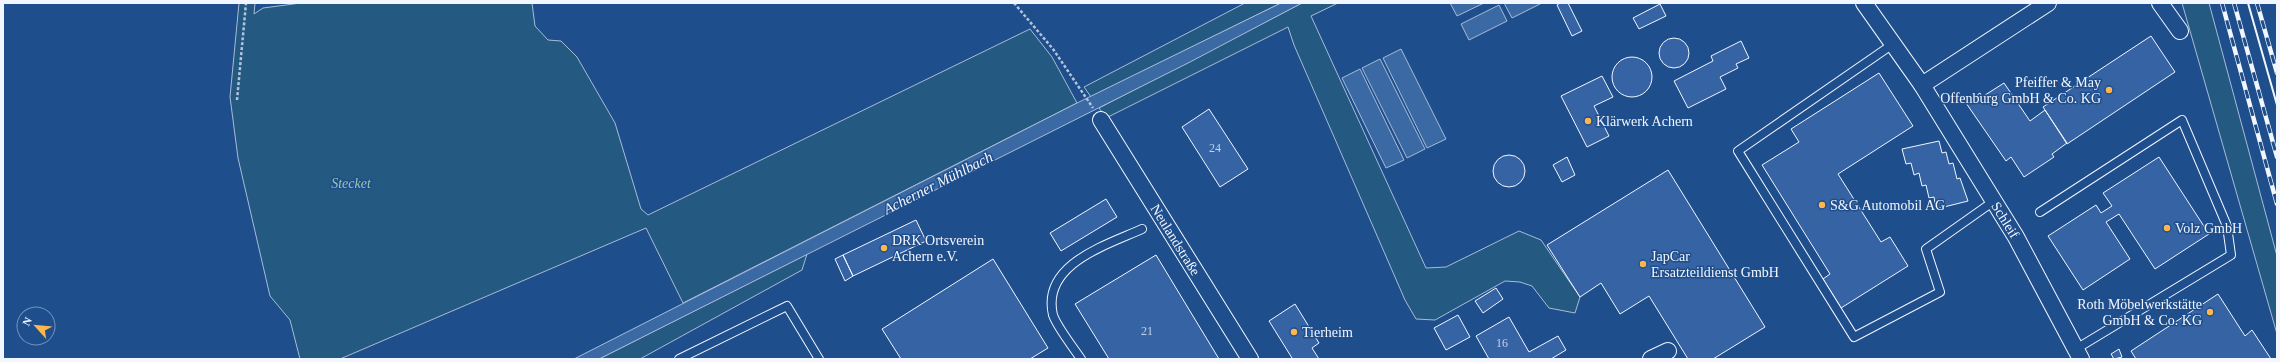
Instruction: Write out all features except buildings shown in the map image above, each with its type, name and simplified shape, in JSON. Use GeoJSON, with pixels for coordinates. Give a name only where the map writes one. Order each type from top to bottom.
{"type":"FeatureCollection","features":[{"type":"Feature","properties":{"kind":"street","name":"Schleif"},"geometry":{"type":"LineString","coordinates":[[1864,3],[1922,85],[1994,201],[2016,237],[2079,354]]}},
{"type":"Feature","properties":{"kind":"street"},"geometry":{"type":"LineString","coordinates":[[1922,85],[2048,3]]}},
{"type":"Feature","properties":{"kind":"street"},"geometry":{"type":"LineString","coordinates":[[2160,3],[2180,31]]}},
{"type":"Feature","properties":{"kind":"street","name":"Neulandstraße"},"geometry":{"type":"LineString","coordinates":[[1101,120],[1250,359]]}},
{"type":"Feature","properties":{"kind":"street"},"geometry":{"type":"LineString","coordinates":[[1651,359],[1668,351]]}},
{"type":"Feature","properties":{"kind":"lane"},"geometry":{"type":"LineString","coordinates":[[1893,44],[1738,151],[1802,257],[1854,336],[1940,292],[1926,249],[1994,201]]}},
{"type":"Feature","properties":{"kind":"lane"},"geometry":{"type":"LineString","coordinates":[[2040,212],[2182,120],[2227,226],[2231,255],[2079,354]]}},
{"type":"Feature","properties":{"kind":"lane"},"geometry":{"type":"LineString","coordinates":[[1081,359],[1054,316],[1052,303],[1055,285],[1062,273],[1086,255],[1142,229]]}},
{"type":"Feature","properties":{"kind":"lane"},"geometry":{"type":"LineString","coordinates":[[679,359],[787,306],[819,359]]}},
{"type":"Feature","properties":{"kind":"path"},"geometry":{"type":"LineString","coordinates":[[237,100],[246,3]]}},
{"type":"Feature","properties":{"kind":"path"},"geometry":{"type":"LineString","coordinates":[[1014,3],[1053,49],[1101,120]]}},
{"type":"Feature","properties":{"kind":"green space","name":"Stecket"},"geometry":{"type":"Polygon","coordinates":[[[239,3],[255,3],[254,14],[263,8],[301,3],[532,3],[535,26],[548,40],[561,41],[577,57],[615,123],[641,209],[648,215],[1030,29],[1052,57],[1077,103],[683,303],[646,228],[340,359],[300,359],[290,320],[270,296],[238,158],[230,97],[239,3]]]}},
{"type":"Feature","properties":{"kind":"green space"},"geometry":{"type":"Polygon","coordinates":[[[1245,3],[1281,3],[1091,97],[1084,87],[1245,3]]]}},
{"type":"Feature","properties":{"kind":"green space"},"geometry":{"type":"Polygon","coordinates":[[[1302,3],[1338,3],[1311,16],[1426,268],[1446,267],[1519,231],[1541,240],[1580,297],[1575,313],[1549,308],[1532,286],[1520,282],[1505,281],[1435,320],[1416,319],[1405,300],[1294,45],[1288,27],[1106,118],[1099,108],[1302,3]]]}},
{"type":"Feature","properties":{"kind":"green space"},"geometry":{"type":"Polygon","coordinates":[[[2182,3],[2209,3],[2277,256],[2277,334],[2182,3]]]}},
{"type":"Feature","properties":{"kind":"green space"},"geometry":{"type":"Polygon","coordinates":[[[807,254],[802,270],[640,359],[599,359],[807,254]]]}},
{"type":"Feature","properties":{"kind":"water","name":"Acherner Mühlbach"},"geometry":{"type":"Polygon","coordinates":[[[1281,3],[1302,3],[1190,62],[599,359],[574,359],[1077,103],[1281,3]]]}},
{"type":"Feature","properties":{"kind":"water"},"geometry":{"type":"Polygon","coordinates":[[[1450,3],[1484,3],[1457,16],[1450,3]]]}},
{"type":"Feature","properties":{"kind":"water"},"geometry":{"type":"Polygon","coordinates":[[[1504,3],[1542,3],[1512,18],[1504,3]]]}},
{"type":"Feature","properties":{"kind":"water"},"geometry":{"type":"Polygon","coordinates":[[[1499,5],[1507,21],[1469,40],[1461,24],[1499,5]]]}},
{"type":"Feature","properties":{"kind":"water"},"geometry":{"type":"Polygon","coordinates":[[[1401,49],[1446,139],[1427,148],[1383,58],[1401,49]]]}},
{"type":"Feature","properties":{"kind":"water"},"geometry":{"type":"Polygon","coordinates":[[[1380,59],[1425,149],[1407,158],[1362,68],[1380,59]]]}},
{"type":"Feature","properties":{"kind":"water"},"geometry":{"type":"Polygon","coordinates":[[[1360,69],[1404,160],[1386,168],[1342,78],[1360,69]]]}},
{"type":"Feature","properties":{"kind":"railway"},"geometry":{"type":"LineString","coordinates":[[2222,3],[2277,204]]}},
{"type":"Feature","properties":{"kind":"railway"},"geometry":{"type":"LineString","coordinates":[[2234,3],[2277,157]]}},
{"type":"Feature","properties":{"kind":"railway"},"geometry":{"type":"LineString","coordinates":[[2257,3],[2277,73]]}},
{"type":"Feature","properties":{"kind":"wall"},"geometry":{"type":"LineString","coordinates":[[2248,3],[2277,105]]}},
{"type":"Feature","properties":{"kind":"place","name":"Pfeiffer & May Offenburg GmbH & Co. KG"},"geometry":{"type":"Point","coordinates":[2109,90]}},
{"type":"Feature","properties":{"kind":"place","name":"Klärwerk Achern"},"geometry":{"type":"Point","coordinates":[1588,121]}},
{"type":"Feature","properties":{"kind":"place","name":"S&G Automobil AG"},"geometry":{"type":"Point","coordinates":[1822,205]}},
{"type":"Feature","properties":{"kind":"place","name":"Volz GmbH"},"geometry":{"type":"Point","coordinates":[2167,228]}},
{"type":"Feature","properties":{"kind":"place","name":"DRK Ortsverein Achern e.V."},"geometry":{"type":"Point","coordinates":[884,248]}},
{"type":"Feature","properties":{"kind":"place","name":"JapCar Ersatzteildienst GmbH"},"geometry":{"type":"Point","coordinates":[1643,264]}},
{"type":"Feature","properties":{"kind":"place","name":"Roth Möbelwerkstätte GmbH & Co. KG"},"geometry":{"type":"Point","coordinates":[2210,312]}},
{"type":"Feature","properties":{"kind":"place","name":"Tierheim"},"geometry":{"type":"Point","coordinates":[1294,332]}}]}
